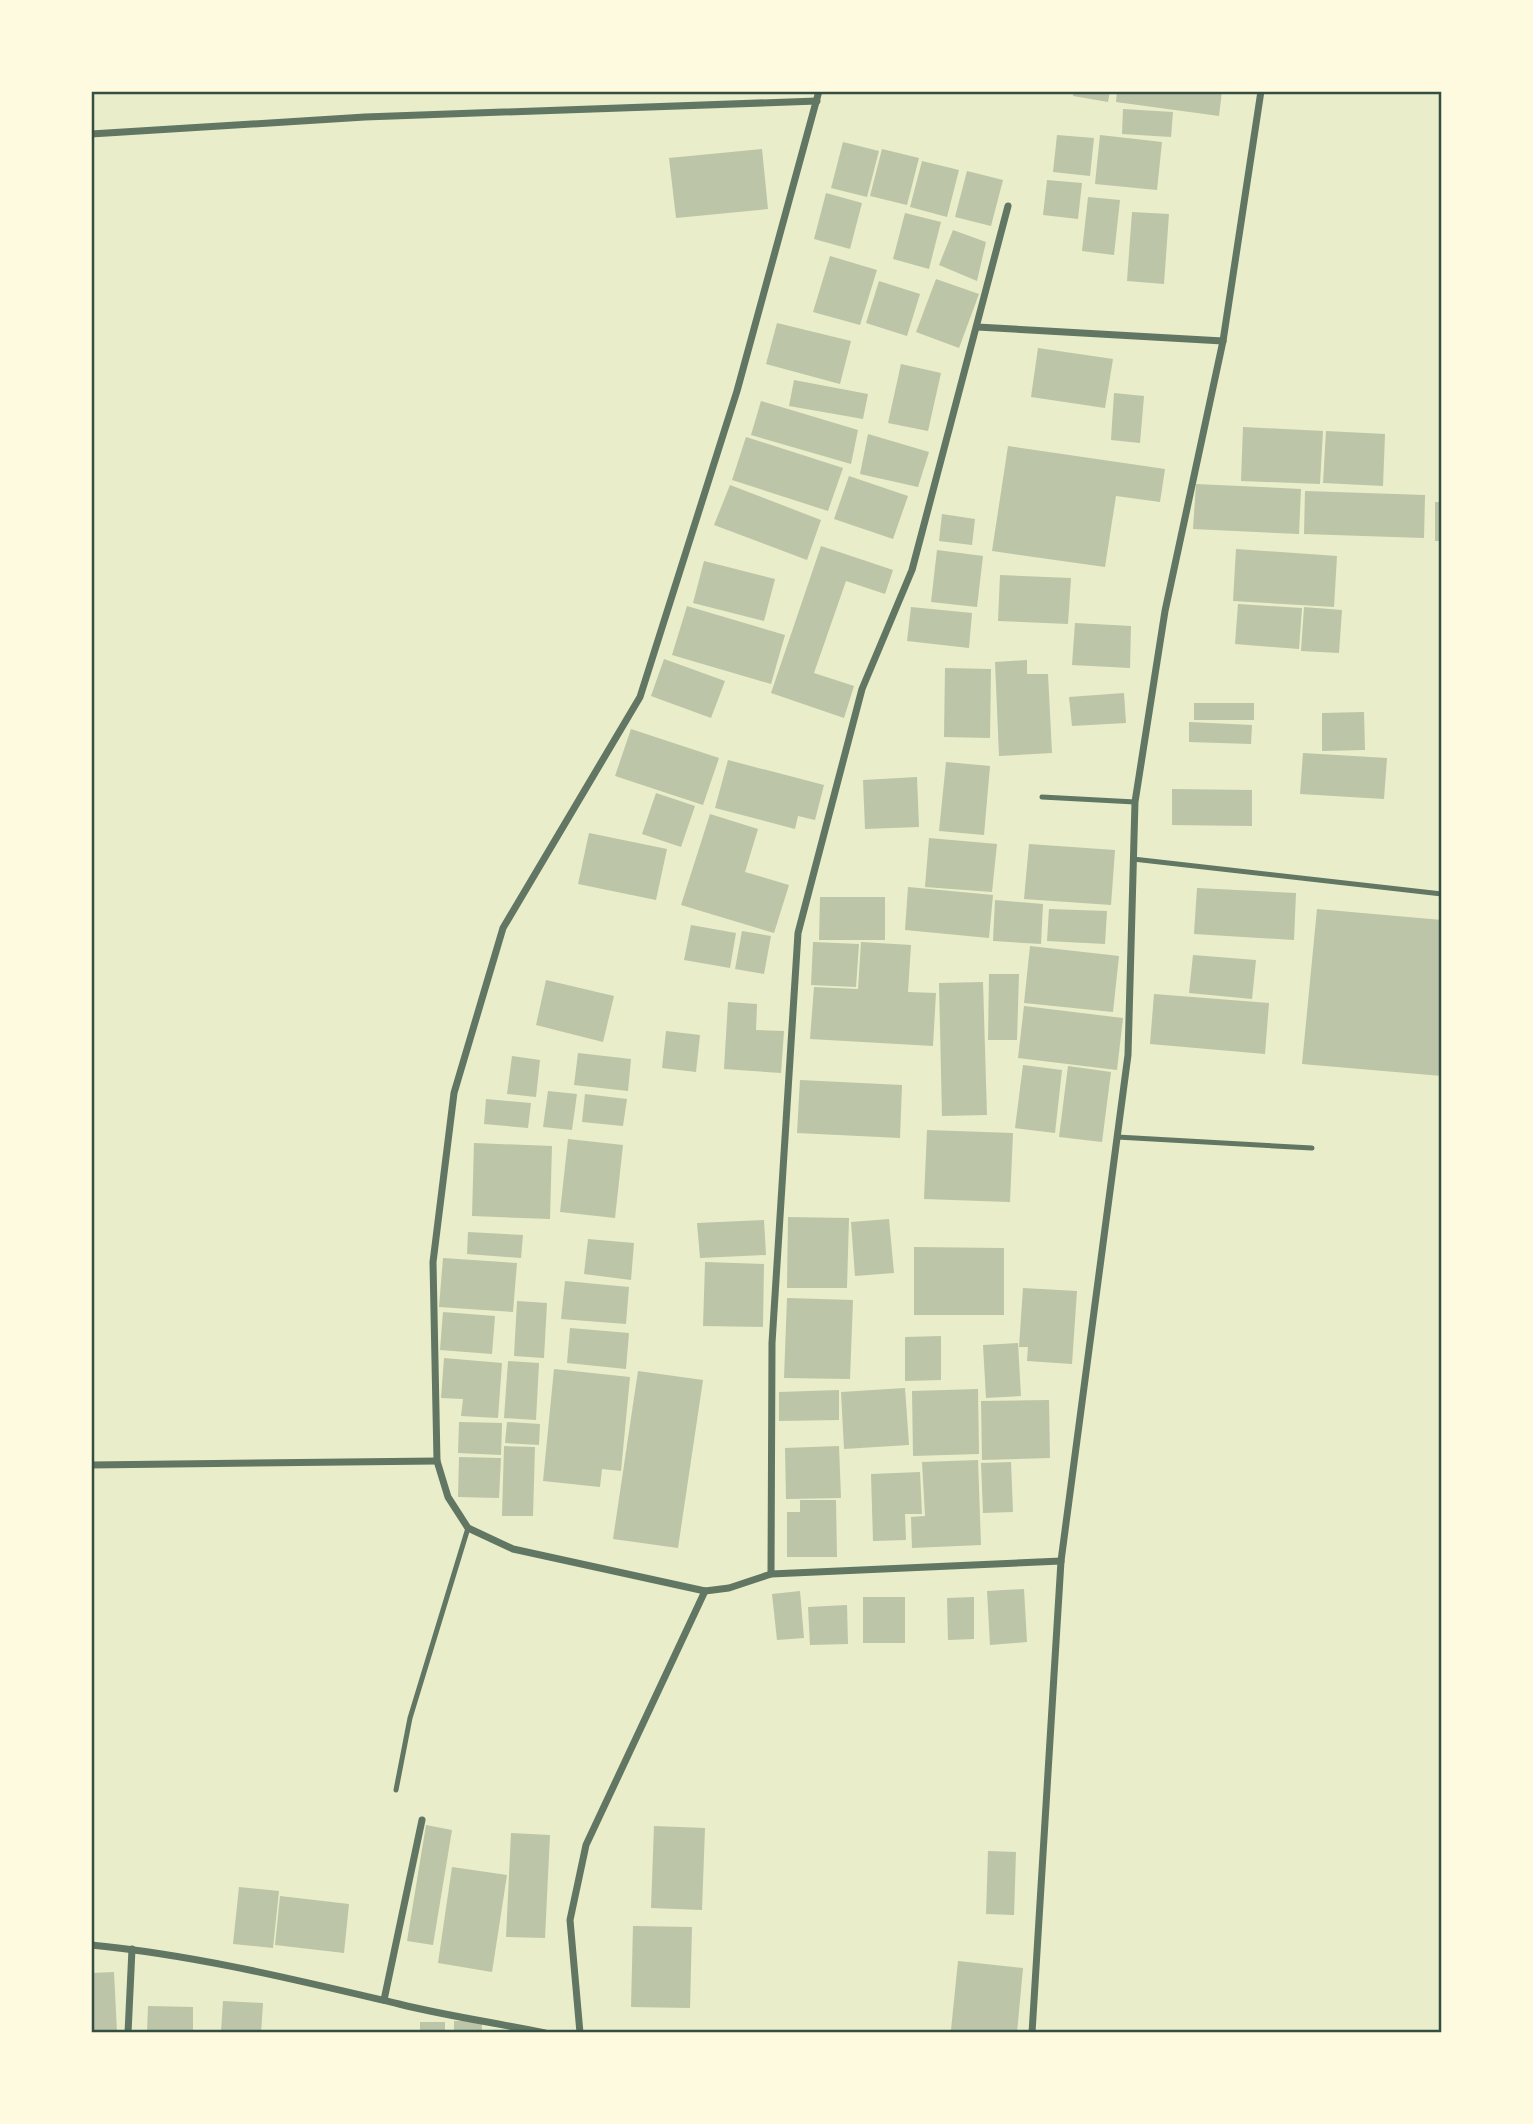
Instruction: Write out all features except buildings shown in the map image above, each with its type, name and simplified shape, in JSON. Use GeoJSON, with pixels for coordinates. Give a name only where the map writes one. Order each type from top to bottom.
{"type":"FeatureCollection","features":[{"type":"Feature","properties":{"kind":"street"},"geometry":{"type":"LineString","coordinates":[[819,91],[737,391],[640,697],[503,928],[454,1093],[433,1262],[436,1461],[448,1497],[468,1528],[513,1549],[705,1591],[729,1588],[771,1574],[1061,1561]]}},
{"type":"Feature","properties":{"kind":"street"},"geometry":{"type":"LineString","coordinates":[[1032,2033],[1061,1561],[1128,1055],[1135,802],[1165,611],[1223,341],[1261,91]]}},
{"type":"Feature","properties":{"kind":"street"},"geometry":{"type":"LineString","coordinates":[[91,134],[365,117],[817,101]]}},
{"type":"Feature","properties":{"kind":"street"},"geometry":{"type":"LineString","coordinates":[[771,1574],[772,1343],[798,933],[862,690],[912,570],[1008,206]]}},
{"type":"Feature","properties":{"kind":"street"},"geometry":{"type":"LineString","coordinates":[[977,327],[1223,341]]}},
{"type":"Feature","properties":{"kind":"street"},"geometry":{"type":"LineString","coordinates":[[91,1465],[436,1461]]}},
{"type":"Feature","properties":{"kind":"street"},"geometry":{"type":"LineString","coordinates":[[580,2033],[570,1920],[586,1845],[705,1591]]}},
{"type":"Feature","properties":{"kind":"street"},"geometry":{"type":"LineString","coordinates":[[384,2000],[422,1820]]}},
{"type":"Feature","properties":{"kind":"street"},"geometry":{"type":"LineString","coordinates":[[91,1945],[240,1967],[545,2033]]}},
{"type":"Feature","properties":{"kind":"street"},"geometry":{"type":"LineString","coordinates":[[128,2033],[132,1949]]}},
{"type":"Feature","properties":{"kind":"lane"},"geometry":{"type":"LineString","coordinates":[[1042,797],[1135,802]]}},
{"type":"Feature","properties":{"kind":"lane"},"geometry":{"type":"LineString","coordinates":[[1133,859],[1442,894]]}},
{"type":"Feature","properties":{"kind":"lane"},"geometry":{"type":"LineString","coordinates":[[1117,1137],[1312,1148]]}},
{"type":"Feature","properties":{"kind":"lane"},"geometry":{"type":"LineString","coordinates":[[396,1790],[410,1718],[468,1528]]}}]}
